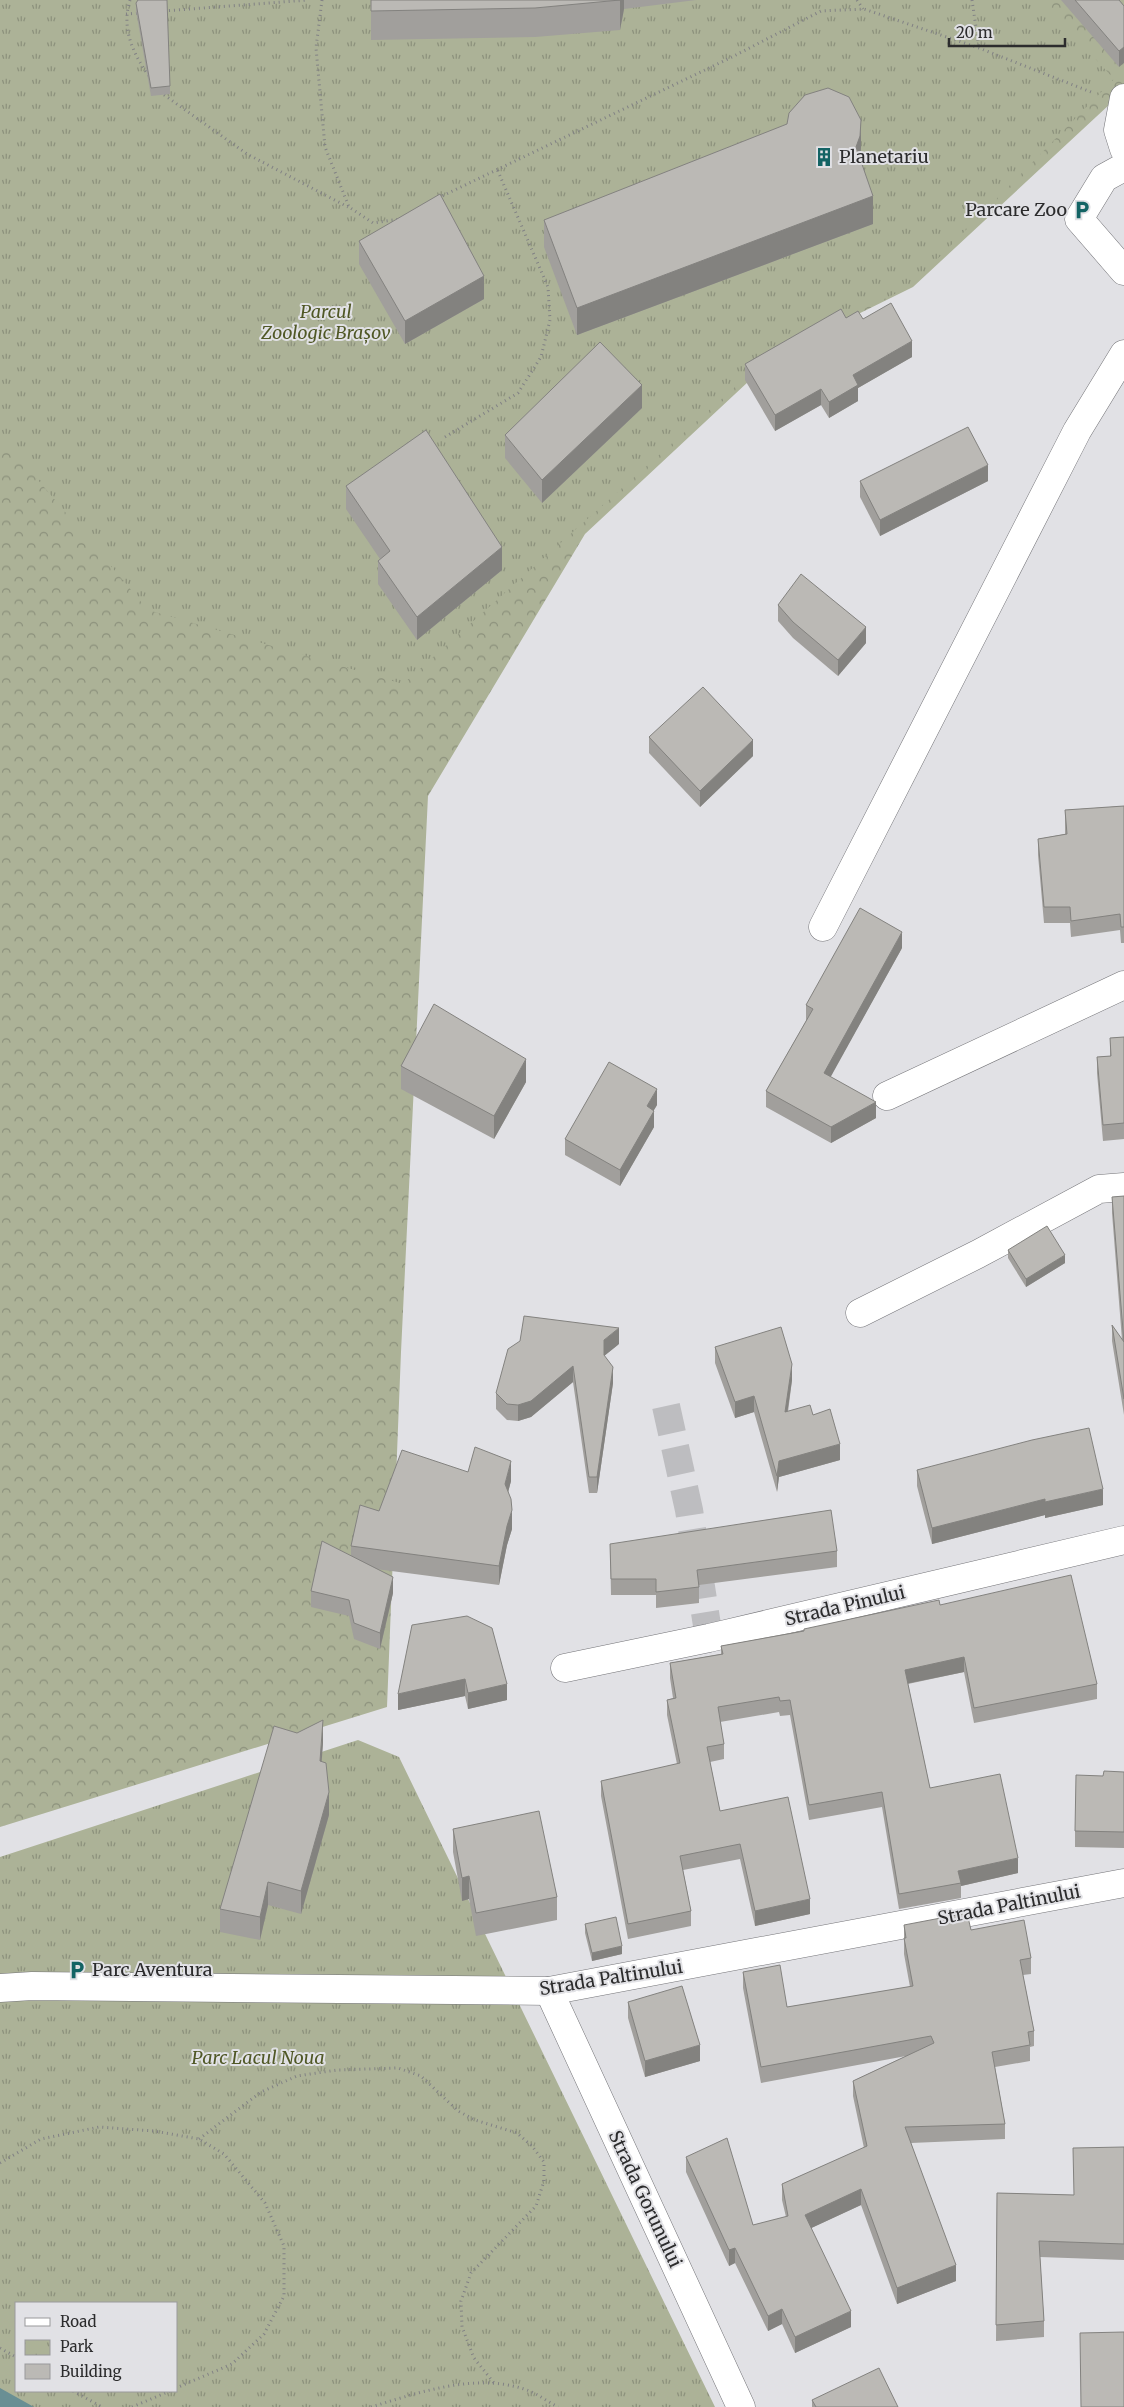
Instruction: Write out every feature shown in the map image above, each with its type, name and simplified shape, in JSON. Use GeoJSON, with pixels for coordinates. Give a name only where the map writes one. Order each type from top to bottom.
{"type":"FeatureCollection","features":[{"type":"Feature","properties":{"kind":"street"},"geometry":{"type":"LineString","coordinates":[[1121,139],[1124,98]]}},
{"type":"Feature","properties":{"kind":"street"},"geometry":{"type":"LineString","coordinates":[[1124,167],[1104,178],[1079,219],[1124,271]]}},
{"type":"Feature","properties":{"kind":"street"},"geometry":{"type":"LineString","coordinates":[[823,927],[1077,431],[1124,354]]}},
{"type":"Feature","properties":{"kind":"street"},"geometry":{"type":"LineString","coordinates":[[888,1096],[1124,985]]}},
{"type":"Feature","properties":{"kind":"street"},"geometry":{"type":"LineString","coordinates":[[860,1313],[978,1254],[1099,1189],[1124,1187]]}},
{"type":"Feature","properties":{"kind":"street","name":"Strada Pinului"},"geometry":{"type":"LineString","coordinates":[[565,1668],[709,1638],[1124,1540]]}},
{"type":"Feature","properties":{"kind":"street","name":"Strada Paltinului"},"geometry":{"type":"LineString","coordinates":[[0,1988],[32,1986],[549,1991],[1124,1883]]}},
{"type":"Feature","properties":{"kind":"street","name":"Strada Gorunului"},"geometry":{"type":"LineString","coordinates":[[549,1991],[741,2407]]}},
{"type":"Feature","properties":{"kind":"path"},"geometry":{"type":"LineString","coordinates":[[130,0],[126,14],[134,55],[151,79]]}},
{"type":"Feature","properties":{"kind":"path"},"geometry":{"type":"LineString","coordinates":[[154,12],[308,0]]}},
{"type":"Feature","properties":{"kind":"path"},"geometry":{"type":"LineString","coordinates":[[322,0],[316,48],[325,147],[349,207]]}},
{"type":"Feature","properties":{"kind":"path"},"geometry":{"type":"LineString","coordinates":[[857,0],[864,9]]}},
{"type":"Feature","properties":{"kind":"path"},"geometry":{"type":"LineString","coordinates":[[972,0],[979,48]]}},
{"type":"Feature","properties":{"kind":"path"},"geometry":{"type":"LineString","coordinates":[[432,202],[732,57],[822,11],[864,9],[979,48],[1097,94]]}},
{"type":"Feature","properties":{"kind":"path"},"geometry":{"type":"LineString","coordinates":[[126,14],[145,12]]}},
{"type":"Feature","properties":{"kind":"path"},"geometry":{"type":"LineString","coordinates":[[156,87],[162,94],[247,154],[349,207],[373,223],[403,218]]}},
{"type":"Feature","properties":{"kind":"path"},"geometry":{"type":"LineString","coordinates":[[445,437],[518,393],[541,356],[550,320],[548,287],[497,169]]}},
{"type":"Feature","properties":{"kind":"path"},"geometry":{"type":"LineString","coordinates":[[199,2140],[261,2092],[297,2076],[337,2070],[398,2068],[421,2076],[458,2111],[475,2120],[517,2134],[532,2146],[544,2162],[544,2181],[536,2206],[472,2273],[461,2301],[462,2327],[474,2358],[494,2383]]}},
{"type":"Feature","properties":{"kind":"path"},"geometry":{"type":"LineString","coordinates":[[0,2163],[42,2139],[99,2127],[154,2131],[199,2140],[224,2154],[265,2203],[284,2246],[284,2296],[264,2334],[232,2364],[178,2387]]}},
{"type":"Feature","properties":{"kind":"path"},"geometry":{"type":"LineString","coordinates":[[0,2348],[15,2356]]}},
{"type":"Feature","properties":{"kind":"path"},"geometry":{"type":"LineString","coordinates":[[372,2407],[416,2393],[460,2384],[494,2383],[528,2390],[558,2407]]}},
{"type":"Feature","properties":{"kind":"path"},"geometry":{"type":"LineString","coordinates":[[75,2392],[102,2407]]}},
{"type":"Feature","properties":{"kind":"path"},"geometry":{"type":"LineString","coordinates":[[132,2407],[168,2392]]}},
{"type":"Feature","properties":{"kind":"green space"},"geometry":{"type":"Polygon","coordinates":[[[0,0],[1124,0],[1124,91],[913,287],[779,353],[585,534],[428,796],[401,1352],[387,1707],[0,1827],[0,0]]]}},
{"type":"Feature","properties":{"kind":"green space","name":"Parcul Zoologic Brașov"},"geometry":{"type":"Polygon","coordinates":[[[0,0],[1041,0],[1114,79],[911,286],[773,353],[403,684],[148,610],[0,435],[0,0]]]}},
{"type":"Feature","properties":{"kind":"green space","name":"Parc Lacul Noua"},"geometry":{"type":"Polygon","coordinates":[[[358,1740],[399,1757],[715,2407],[0,2407],[0,1857],[358,1740]]]}},
{"type":"Feature","properties":{"kind":"water"},"geometry":{"type":"Polygon","coordinates":[[[0,2388],[34,2407],[0,2407],[0,2388]]]}},
{"type":"Feature","properties":{"kind":"building"},"geometry":{"type":"Polygon","coordinates":[[[138,0],[167,0],[170,86],[151,88],[136,3],[138,0]]]}},
{"type":"Feature","properties":{"kind":"building"},"geometry":{"type":"Polygon","coordinates":[[[371,0],[620,0],[535,8],[371,11],[371,0]]]}},
{"type":"Feature","properties":{"kind":"building"},"geometry":{"type":"Polygon","coordinates":[[[1075,0],[1119,0],[1124,6],[1124,47],[1119,51],[1075,0]]]}},
{"type":"Feature","properties":{"kind":"building"},"geometry":{"type":"Polygon","coordinates":[[[828,88],[849,97],[861,120],[860,136],[856,147],[873,196],[577,308],[544,220],[787,124],[789,113],[805,95],[828,88]]]}},
{"type":"Feature","properties":{"kind":"building"},"geometry":{"type":"Polygon","coordinates":[[[440,194],[484,276],[405,321],[359,241],[440,194]]]}},
{"type":"Feature","properties":{"kind":"building"},"geometry":{"type":"Polygon","coordinates":[[[891,303],[912,341],[853,375],[858,385],[829,402],[821,389],[775,415],[745,364],[841,309],[846,318],[858,311],[863,319],[891,303]]]}},
{"type":"Feature","properties":{"kind":"building"},"geometry":{"type":"Polygon","coordinates":[[[600,342],[642,385],[542,480],[505,435],[600,342]]]}},
{"type":"Feature","properties":{"kind":"building"},"geometry":{"type":"Polygon","coordinates":[[[968,427],[988,465],[880,520],[860,481],[968,427]]]}},
{"type":"Feature","properties":{"kind":"building"},"geometry":{"type":"Polygon","coordinates":[[[426,430],[502,547],[417,617],[378,561],[390,551],[346,486],[426,430]]]}},
{"type":"Feature","properties":{"kind":"building"},"geometry":{"type":"Polygon","coordinates":[[[801,574],[866,627],[838,660],[793,622],[778,605],[801,574]]]}},
{"type":"Feature","properties":{"kind":"building"},"geometry":{"type":"Polygon","coordinates":[[[703,687],[753,740],[700,791],[649,737],[703,687]]]}},
{"type":"Feature","properties":{"kind":"building"},"geometry":{"type":"Polygon","coordinates":[[[1124,806],[1124,927],[1121,927],[1120,914],[1071,921],[1070,907],[1044,907],[1038,839],[1067,834],[1065,810],[1124,806]]]}},
{"type":"Feature","properties":{"kind":"building"},"geometry":{"type":"Polygon","coordinates":[[[860,908],[902,932],[824,1073],[876,1102],[831,1127],[766,1091],[813,1009],[806,1005],[860,908]]]}},
{"type":"Feature","properties":{"kind":"building"},"geometry":{"type":"Polygon","coordinates":[[[434,1004],[526,1059],[494,1116],[401,1066],[434,1004]]]}},
{"type":"Feature","properties":{"kind":"building"},"geometry":{"type":"Polygon","coordinates":[[[1124,1037],[1124,1123],[1103,1125],[1097,1057],[1111,1056],[1110,1038],[1124,1037]]]}},
{"type":"Feature","properties":{"kind":"building"},"geometry":{"type":"Polygon","coordinates":[[[609,1062],[657,1089],[647,1106],[654,1111],[620,1170],[565,1139],[609,1062]]]}},
{"type":"Feature","properties":{"kind":"building"},"geometry":{"type":"Polygon","coordinates":[[[1124,1196],[1124,1342],[1112,1197],[1124,1196]]]}},
{"type":"Feature","properties":{"kind":"building"},"geometry":{"type":"Polygon","coordinates":[[[1047,1226],[1065,1255],[1026,1279],[1008,1250],[1047,1226]]]}},
{"type":"Feature","properties":{"kind":"building"},"geometry":{"type":"Polygon","coordinates":[[[524,1316],[619,1328],[604,1340],[604,1355],[613,1367],[597,1477],[589,1477],[573,1366],[531,1401],[518,1405],[507,1404],[496,1393],[508,1349],[520,1341],[524,1316]]]}},
{"type":"Feature","properties":{"kind":"building"},"geometry":{"type":"Polygon","coordinates":[[[1112,1325],[1124,1342],[1124,1399],[1112,1325]]]}},
{"type":"Feature","properties":{"kind":"building"},"geometry":{"type":"Polygon","coordinates":[[[781,1327],[792,1364],[785,1412],[810,1405],[813,1415],[830,1409],[840,1444],[779,1461],[777,1476],[754,1396],[735,1402],[715,1347],[781,1327]]]}},
{"type":"Feature","properties":{"kind":"building"},"geometry":{"type":"Polygon","coordinates":[[[1089,1428],[1103,1489],[1045,1502],[1045,1499],[932,1528],[917,1470],[1032,1440],[1089,1428]]]}},
{"type":"Feature","properties":{"kind":"building"},"geometry":{"type":"Polygon","coordinates":[[[475,1447],[511,1461],[505,1484],[511,1499],[512,1510],[499,1566],[351,1546],[360,1505],[379,1511],[402,1450],[468,1472],[475,1447]]]}},
{"type":"Feature","properties":{"kind":"building"},"geometry":{"type":"Polygon","coordinates":[[[831,1510],[837,1551],[697,1570],[699,1587],[656,1592],[656,1579],[611,1579],[610,1544],[831,1510]]]}},
{"type":"Feature","properties":{"kind":"building"},"geometry":{"type":"Polygon","coordinates":[[[322,1541],[393,1577],[380,1633],[354,1623],[349,1600],[311,1591],[322,1541]]]}},
{"type":"Feature","properties":{"kind":"building"},"geometry":{"type":"Polygon","coordinates":[[[1071,1575],[1097,1684],[974,1708],[964,1657],[905,1670],[930,1788],[1000,1774],[1018,1858],[958,1871],[961,1883],[899,1894],[882,1792],[809,1805],[790,1700],[780,1701],[779,1697],[718,1707],[724,1744],[707,1747],[720,1811],[788,1797],[810,1899],[755,1911],[740,1844],[680,1856],[691,1911],[628,1924],[601,1781],[680,1763],[667,1700],[676,1698],[670,1663],[723,1654],[721,1646],[804,1631],[804,1629],[939,1600],[940,1605],[1071,1575]]]}},
{"type":"Feature","properties":{"kind":"building"},"geometry":{"type":"Polygon","coordinates":[[[467,1616],[492,1628],[507,1684],[468,1693],[465,1679],[398,1694],[412,1625],[467,1616]]]}},
{"type":"Feature","properties":{"kind":"building"},"geometry":{"type":"Polygon","coordinates":[[[323,1720],[320,1761],[326,1763],[329,1792],[301,1891],[268,1882],[260,1917],[220,1909],[274,1726],[297,1733],[323,1720]]]}},
{"type":"Feature","properties":{"kind":"building"},"geometry":{"type":"Polygon","coordinates":[[[1104,1771],[1124,1772],[1124,1832],[1075,1831],[1076,1775],[1103,1776],[1104,1771]]]}},
{"type":"Feature","properties":{"kind":"building"},"geometry":{"type":"Polygon","coordinates":[[[539,1811],[557,1897],[476,1913],[469,1876],[462,1878],[453,1829],[539,1811]]]}},
{"type":"Feature","properties":{"kind":"building"},"geometry":{"type":"Polygon","coordinates":[[[967,1913],[971,1930],[1024,1920],[1031,1958],[1020,1960],[1034,2031],[1028,2032],[1030,2045],[992,2052],[1005,2124],[905,2127],[956,2265],[897,2288],[861,2189],[805,2215],[851,2311],[795,2337],[782,2309],[768,2316],[735,2248],[729,2250],[686,2157],[727,2138],[753,2225],[788,2216],[782,2184],[867,2146],[853,2081],[934,2043],[931,2036],[761,2067],[743,1972],[780,1965],[787,2007],[913,1986],[904,1938],[906,1938],[904,1925],[967,1913]]]}},
{"type":"Feature","properties":{"kind":"building"},"geometry":{"type":"Polygon","coordinates":[[[616,1917],[622,1946],[592,1953],[585,1924],[616,1917]]]}},
{"type":"Feature","properties":{"kind":"building"},"geometry":{"type":"Polygon","coordinates":[[[682,1986],[700,2045],[645,2061],[628,2002],[682,1986]]]}},
{"type":"Feature","properties":{"kind":"building"},"geometry":{"type":"Polygon","coordinates":[[[1124,2147],[1124,2244],[1039,2241],[1044,2321],[996,2325],[997,2193],[1074,2195],[1073,2148],[1124,2147]]]}},
{"type":"Feature","properties":{"kind":"building"},"geometry":{"type":"Polygon","coordinates":[[[1124,2332],[1124,2407],[1081,2407],[1080,2333],[1124,2332]]]}},
{"type":"Feature","properties":{"kind":"building"},"geometry":{"type":"Polygon","coordinates":[[[879,2368],[898,2407],[816,2407],[812,2400],[879,2368]]]}},
{"type":"Feature","properties":{"kind":"tunnel"},"geometry":{"type":"LineString","coordinates":[[666,1406],[689,1510],[709,1638]]}},
{"type":"Feature","properties":{"kind":"place","name":"Planetariu"},"geometry":{"type":"Point","coordinates":[824,157]}},
{"type":"Feature","properties":{"kind":"place","name":"Parcare Zoo"},"geometry":{"type":"Point","coordinates":[1082,210]}},
{"type":"Feature","properties":{"kind":"place","name":"Parc Aventura"},"geometry":{"type":"Point","coordinates":[77,1970]}}]}
